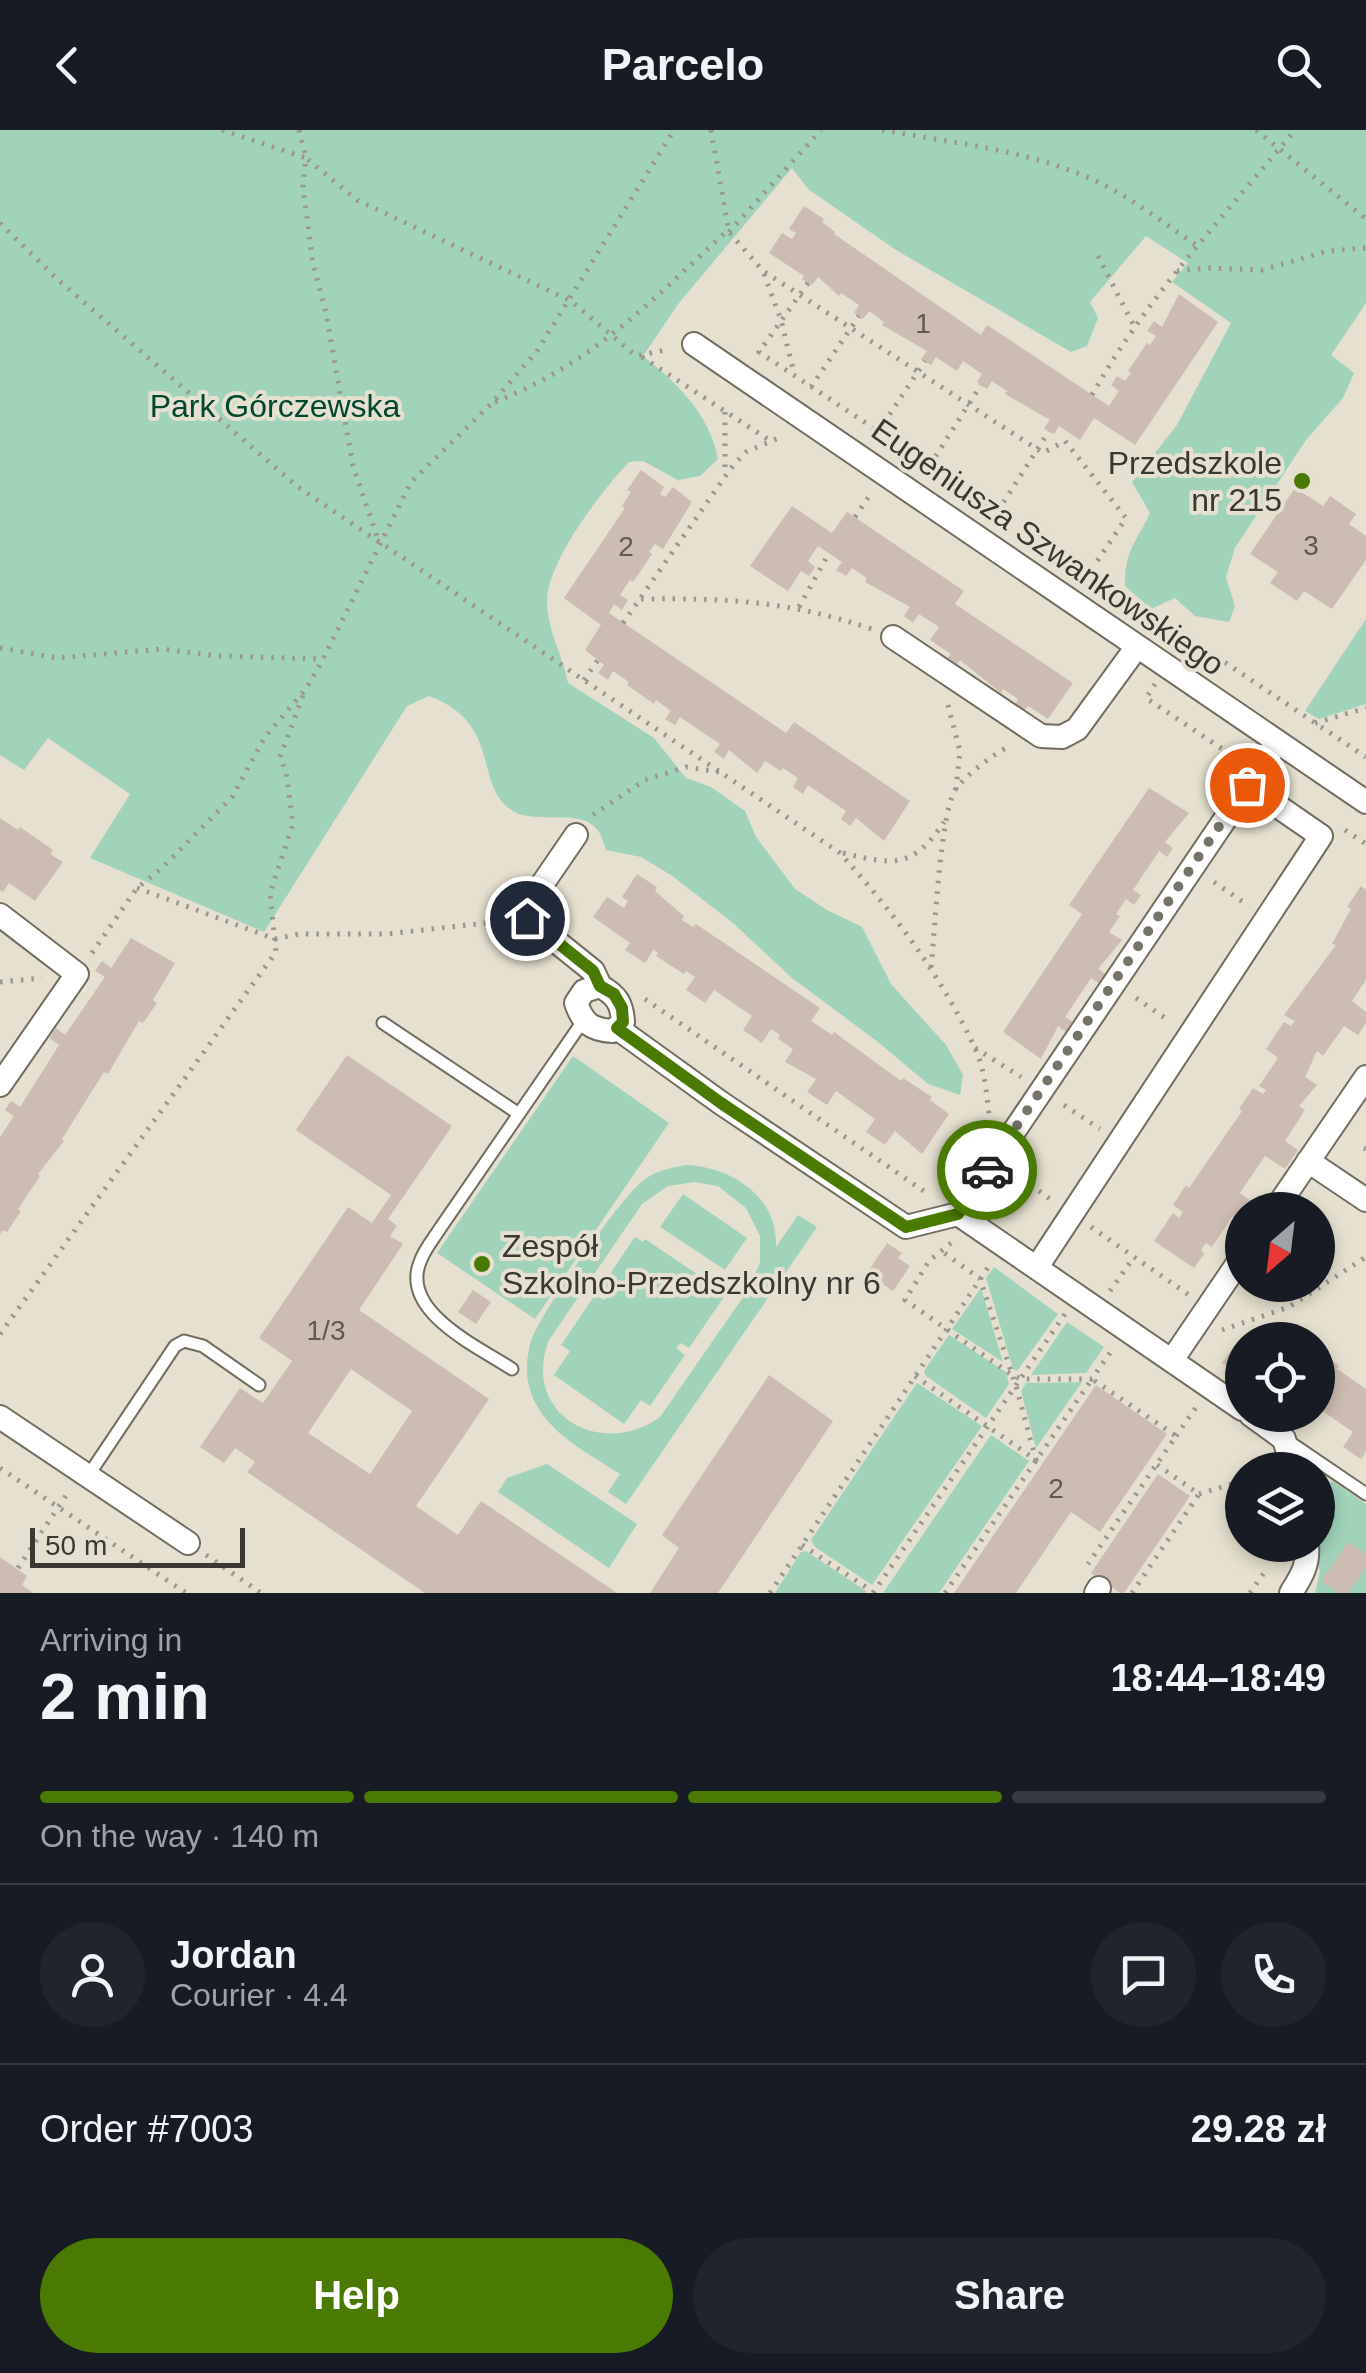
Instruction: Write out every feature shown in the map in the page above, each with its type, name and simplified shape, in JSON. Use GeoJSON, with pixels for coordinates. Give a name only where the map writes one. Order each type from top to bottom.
{"type":"FeatureCollection","features":[{"type":"Feature","properties":{"kind":"street","name":"Eugeniusza Szwankowskiego"},"geometry":{"type":"LineString","coordinates":[[694,344],[1366,802]]}},
{"type":"Feature","properties":{"kind":"street"},"geometry":{"type":"LineString","coordinates":[[893,636],[1041,736],[1062,737],[1078,728],[1136,648]]}},
{"type":"Feature","properties":{"kind":"street"},"geometry":{"type":"LineString","coordinates":[[954,1222],[1190,866],[1276,744]]}},
{"type":"Feature","properties":{"kind":"street"},"geometry":{"type":"LineString","coordinates":[[1037,1266],[1320,836],[1247,785]]}},
{"type":"Feature","properties":{"kind":"street"},"geometry":{"type":"LineString","coordinates":[[576,836],[528,905],[527,918],[593,971],[592,988],[576,1003],[583,1021],[596,1030],[615,1029],[906,1227],[954,1222],[1003,1244],[1225,1397]]}},
{"type":"Feature","properties":{"kind":"street"},"geometry":{"type":"LineString","coordinates":[[0,915],[77,974],[0,1084]]}},
{"type":"Feature","properties":{"kind":"street"},"geometry":{"type":"LineString","coordinates":[[592,988],[614,994],[622,1008],[623,1022],[615,1029]]}},
{"type":"Feature","properties":{"kind":"street"},"geometry":{"type":"LineString","coordinates":[[1287,1192],[1366,1076]]}},
{"type":"Feature","properties":{"kind":"street"},"geometry":{"type":"LineString","coordinates":[[1308,1161],[1366,1200]]}},
{"type":"Feature","properties":{"kind":"street"},"geometry":{"type":"LineString","coordinates":[[1172,1360],[1225,1282]]}},
{"type":"Feature","properties":{"kind":"street"},"geometry":{"type":"LineString","coordinates":[[0,1417],[188,1543]]}},
{"type":"Feature","properties":{"kind":"street"},"geometry":{"type":"LineString","coordinates":[[1274,1432],[1284,1439],[1287,1452]]}},
{"type":"Feature","properties":{"kind":"street"},"geometry":{"type":"LineString","coordinates":[[1290,1593],[1307,1562]]}},
{"type":"Feature","properties":{"kind":"lane"},"geometry":{"type":"LineString","coordinates":[[512,1369],[428,1310],[416,1276],[420,1260],[441,1227],[583,1021]]}},
{"type":"Feature","properties":{"kind":"lane"},"geometry":{"type":"LineString","coordinates":[[383,1023],[519,1114]]}},
{"type":"Feature","properties":{"kind":"lane"},"geometry":{"type":"LineString","coordinates":[[88,1476],[175,1346],[184,1341],[203,1346],[259,1384]]}},
{"type":"Feature","properties":{"kind":"lane"},"geometry":{"type":"LineString","coordinates":[[1284,1439],[1366,1494]]}},
{"type":"Feature","properties":{"kind":"path"},"geometry":{"type":"LineString","coordinates":[[222,130],[306,158],[357,200],[570,301],[611,338],[769,440]]}},
{"type":"Feature","properties":{"kind":"path"},"geometry":{"type":"LineString","coordinates":[[299,130],[306,158],[303,187],[313,264],[326,313],[352,466],[379,542]]}},
{"type":"Feature","properties":{"kind":"path"},"geometry":{"type":"LineString","coordinates":[[0,1334],[276,952],[270,893],[293,824],[286,772],[280,757],[306,689],[411,482],[492,403],[537,351],[674,130]]}},
{"type":"Feature","properties":{"kind":"path"},"geometry":{"type":"LineString","coordinates":[[712,130],[728,231],[763,271],[1043,453],[1065,442],[1070,434]]}},
{"type":"Feature","properties":{"kind":"path"},"geometry":{"type":"LineString","coordinates":[[492,403],[558,373],[611,338],[728,231],[821,130]]}},
{"type":"Feature","properties":{"kind":"path"},"geometry":{"type":"LineString","coordinates":[[882,130],[1033,158],[1094,180],[1199,247]]}},
{"type":"Feature","properties":{"kind":"path"},"geometry":{"type":"LineString","coordinates":[[1256,130],[1366,218]]}},
{"type":"Feature","properties":{"kind":"path"},"geometry":{"type":"LineString","coordinates":[[1092,394],[1177,272],[1295,130]]}},
{"type":"Feature","properties":{"kind":"path"},"geometry":{"type":"LineString","coordinates":[[0,223],[57,279],[298,487],[840,853],[890,908],[931,970],[978,1056],[994,1160],[1208,1308]]}},
{"type":"Feature","properties":{"kind":"path"},"geometry":{"type":"LineString","coordinates":[[1177,272],[1276,268],[1328,251],[1366,248]]}},
{"type":"Feature","properties":{"kind":"path"},"geometry":{"type":"LineString","coordinates":[[1098,256],[1135,328]]}},
{"type":"Feature","properties":{"kind":"path"},"geometry":{"type":"LineString","coordinates":[[763,271],[795,375]]}},
{"type":"Feature","properties":{"kind":"path"},"geometry":{"type":"LineString","coordinates":[[808,283],[759,352],[1366,757]]}},
{"type":"Feature","properties":{"kind":"path"},"geometry":{"type":"LineString","coordinates":[[811,387],[859,316]]}},
{"type":"Feature","properties":{"kind":"path"},"geometry":{"type":"LineString","coordinates":[[639,356],[694,344]]}},
{"type":"Feature","properties":{"kind":"path"},"geometry":{"type":"LineString","coordinates":[[878,432],[925,361]]}},
{"type":"Feature","properties":{"kind":"path"},"geometry":{"type":"LineString","coordinates":[[930,465],[981,385]]}},
{"type":"Feature","properties":{"kind":"path"},"geometry":{"type":"LineString","coordinates":[[725,412],[725,476]]}},
{"type":"Feature","properties":{"kind":"path"},"geometry":{"type":"LineString","coordinates":[[998,511],[1050,431]]}},
{"type":"Feature","properties":{"kind":"path"},"geometry":{"type":"LineString","coordinates":[[623,623],[725,476],[746,452],[793,434]]}},
{"type":"Feature","properties":{"kind":"path"},"geometry":{"type":"LineString","coordinates":[[1065,442],[1126,518],[1090,572],[1095,575]]}},
{"type":"Feature","properties":{"kind":"path"},"geometry":{"type":"LineString","coordinates":[[855,517],[874,490]]}},
{"type":"Feature","properties":{"kind":"path"},"geometry":{"type":"LineString","coordinates":[[799,608],[830,553]]}},
{"type":"Feature","properties":{"kind":"path"},"geometry":{"type":"LineString","coordinates":[[640,599],[723,598],[799,608],[893,636]]}},
{"type":"Feature","properties":{"kind":"path"},"geometry":{"type":"LineString","coordinates":[[0,648],[57,658],[162,649],[220,656],[323,659]]}},
{"type":"Feature","properties":{"kind":"path"},"geometry":{"type":"LineString","coordinates":[[584,680],[598,660]]}},
{"type":"Feature","properties":{"kind":"path"},"geometry":{"type":"LineString","coordinates":[[77,974],[137,888],[232,797],[265,737],[306,689]]}},
{"type":"Feature","properties":{"kind":"path"},"geometry":{"type":"LineString","coordinates":[[931,970],[947,818],[956,790],[960,751],[950,707],[943,697]]}},
{"type":"Feature","properties":{"kind":"path"},"geometry":{"type":"LineString","coordinates":[[1315,724],[1366,708]]}},
{"type":"Feature","properties":{"kind":"path"},"geometry":{"type":"LineString","coordinates":[[956,790],[998,751],[1041,736]]}},
{"type":"Feature","properties":{"kind":"path"},"geometry":{"type":"LineString","coordinates":[[576,836],[586,820],[608,802],[645,780],[686,767],[722,772]]}},
{"type":"Feature","properties":{"kind":"path"},"geometry":{"type":"LineString","coordinates":[[840,853],[884,863],[909,860],[931,841],[947,818]]}},
{"type":"Feature","properties":{"kind":"path"},"geometry":{"type":"LineString","coordinates":[[1190,866],[1267,918]]}},
{"type":"Feature","properties":{"kind":"path"},"geometry":{"type":"LineString","coordinates":[[137,888],[274,939],[299,934],[387,934],[527,918]]}},
{"type":"Feature","properties":{"kind":"path"},"geometry":{"type":"LineString","coordinates":[[1113,982],[1190,1035]]}},
{"type":"Feature","properties":{"kind":"path"},"geometry":{"type":"LineString","coordinates":[[642,997],[940,1202],[954,1222],[942,1252],[929,1261],[905,1300],[1012,1375],[1092,1378],[1176,1436]]}},
{"type":"Feature","properties":{"kind":"path"},"geometry":{"type":"LineString","coordinates":[[972,1046],[1119,1142]]}},
{"type":"Feature","properties":{"kind":"path"},"geometry":{"type":"LineString","coordinates":[[770,1593],[1003,1244]]}},
{"type":"Feature","properties":{"kind":"path"},"geometry":{"type":"LineString","coordinates":[[942,1252],[980,1279],[1036,1460]]}},
{"type":"Feature","properties":{"kind":"path"},"geometry":{"type":"LineString","coordinates":[[1098,1309],[1134,1256]]}},
{"type":"Feature","properties":{"kind":"path"},"geometry":{"type":"LineString","coordinates":[[1191,1333],[1198,1338],[1289,1307],[1366,1257]]}},
{"type":"Feature","properties":{"kind":"path"},"geometry":{"type":"LineString","coordinates":[[802,1545],[874,1593],[1078,1294]]}},
{"type":"Feature","properties":{"kind":"path"},"geometry":{"type":"LineString","coordinates":[[945,1593],[1127,1328]]}},
{"type":"Feature","properties":{"kind":"path"},"geometry":{"type":"LineString","coordinates":[[915,1376],[1036,1460]]}},
{"type":"Feature","properties":{"kind":"path"},"geometry":{"type":"LineString","coordinates":[[1098,1590],[1081,1574],[1210,1386]]}},
{"type":"Feature","properties":{"kind":"path"},"geometry":{"type":"LineString","coordinates":[[1156,1464],[1200,1494]]}},
{"type":"Feature","properties":{"kind":"path"},"geometry":{"type":"LineString","coordinates":[[0,1468],[186,1593]]}},
{"type":"Feature","properties":{"kind":"path"},"geometry":{"type":"LineString","coordinates":[[1132,1593],[1200,1494],[1225,1487]]}},
{"type":"Feature","properties":{"kind":"path"},"geometry":{"type":"LineString","coordinates":[[18,1568],[58,1507]]}},
{"type":"Feature","properties":{"kind":"path"},"geometry":{"type":"LineString","coordinates":[[188,1543],[262,1593]]}},
{"type":"Feature","properties":{"kind":"path"},"geometry":{"type":"LineString","coordinates":[[1250,1593],[1266,1570]]}},
{"type":"Feature","properties":{"kind":"green space","name":"Park Górczewska"},"geometry":{"type":"Polygon","coordinates":[[[0,130],[1366,130],[1366,303],[1331,355],[1354,373],[1343,398],[1306,440],[1235,548],[1226,577],[1235,606],[1229,622],[1195,616],[1175,598],[1151,609],[1125,586],[1129,555],[1150,513],[1132,482],[1177,425],[1231,323],[1172,282],[1188,263],[1146,236],[1090,302],[1098,318],[1087,346],[1071,352],[896,250],[808,189],[792,168],[679,303],[643,356],[679,388],[699,413],[718,459],[700,476],[678,480],[643,461],[629,462],[578,527],[556,567],[547,601],[568,683],[654,738],[686,778],[711,787],[745,811],[756,837],[795,889],[862,927],[891,984],[946,1045],[963,1075],[960,1095],[928,1084],[792,978],[733,923],[671,875],[641,857],[606,850],[598,830],[588,822],[533,817],[513,811],[493,786],[478,738],[468,722],[429,696],[407,706],[264,932],[90,858],[130,794],[48,738],[24,770],[0,755],[0,130]]]}},
{"type":"Feature","properties":{"kind":"green space"},"geometry":{"type":"Polygon","coordinates":[[[1366,619],[1366,704],[1319,719],[1305,711],[1366,619]]]}},
{"type":"Feature","properties":{"kind":"green space"},"geometry":{"type":"Polygon","coordinates":[[[573,1056],[669,1123],[535,1319],[437,1253],[573,1056]]]}},
{"type":"Feature","properties":{"kind":"green space"},"geometry":{"type":"Polygon","coordinates":[[[688,1165],[721,1172],[750,1188],[769,1214],[776,1247],[798,1215],[817,1227],[626,1504],[608,1492],[620,1474],[579,1448],[543,1415],[529,1386],[528,1352],[550,1306],[618,1207],[645,1179],[688,1165]],[[694,1182],[668,1186],[642,1204],[549,1340],[543,1366],[546,1389],[556,1408],[572,1422],[591,1431],[614,1434],[637,1429],[660,1417],[746,1293],[760,1263],[760,1236],[746,1208],[718,1186],[694,1182]]]}},
{"type":"Feature","properties":{"kind":"green space"},"geometry":{"type":"Polygon","coordinates":[[[683,1194],[747,1238],[725,1270],[660,1227],[683,1194]]]}},
{"type":"Feature","properties":{"kind":"green space"},"geometry":{"type":"Polygon","coordinates":[[[635,1237],[643,1242],[645,1239],[718,1288],[716,1292],[724,1297],[689,1348],[681,1343],[676,1348],[685,1355],[650,1406],[641,1400],[624,1424],[554,1375],[570,1351],[561,1345],[595,1295],[604,1300],[609,1293],[601,1287],[635,1237]]]}},
{"type":"Feature","properties":{"kind":"green space"},"geometry":{"type":"Polygon","coordinates":[[[994,1267],[1058,1314],[1017,1371],[1013,1369],[986,1278],[994,1267]]]}},
{"type":"Feature","properties":{"kind":"green space"},"geometry":{"type":"Polygon","coordinates":[[[981,1288],[1003,1362],[952,1329],[981,1288]]]}},
{"type":"Feature","properties":{"kind":"green space"},"geometry":{"type":"Polygon","coordinates":[[[1067,1322],[1104,1347],[1086,1373],[1031,1375],[1067,1322]]]}},
{"type":"Feature","properties":{"kind":"green space"},"geometry":{"type":"Polygon","coordinates":[[[949,1335],[1006,1372],[1009,1384],[986,1418],[926,1376],[924,1371],[949,1335]]]}},
{"type":"Feature","properties":{"kind":"green space"},"geometry":{"type":"Polygon","coordinates":[[[1082,1382],[1036,1448],[1021,1391],[1026,1383],[1082,1382]]]}},
{"type":"Feature","properties":{"kind":"green space"},"geometry":{"type":"Polygon","coordinates":[[[917,1383],[982,1426],[872,1585],[815,1547],[811,1540],[917,1383]]]}},
{"type":"Feature","properties":{"kind":"green space"},"geometry":{"type":"Polygon","coordinates":[[[991,1435],[1029,1461],[939,1593],[883,1593],[991,1435]]]}},
{"type":"Feature","properties":{"kind":"green space"},"geometry":{"type":"Polygon","coordinates":[[[547,1464],[637,1524],[609,1568],[498,1492],[507,1478],[547,1464]]]}},
{"type":"Feature","properties":{"kind":"green space"},"geometry":{"type":"Polygon","coordinates":[[[1335,1483],[1366,1504],[1366,1593],[1315,1593],[1320,1572],[1318,1562],[1335,1562],[1335,1483]]]}},
{"type":"Feature","properties":{"kind":"green space"},"geometry":{"type":"Polygon","coordinates":[[[806,1551],[865,1593],[775,1593],[801,1552],[806,1551]]]}},
{"type":"Feature","properties":{"kind":"building"},"geometry":{"type":"Polygon","coordinates":[[[804,206],[824,219],[822,222],[834,234],[981,335],[987,325],[1109,406],[1119,391],[1111,385],[1117,376],[1125,381],[1131,373],[1128,371],[1156,336],[1147,331],[1154,321],[1162,327],[1179,294],[1218,322],[1135,445],[1094,418],[1080,440],[1059,426],[1054,434],[1044,428],[1050,420],[1005,394],[1007,391],[992,381],[987,389],[977,382],[982,374],[963,361],[957,371],[936,357],[931,365],[921,359],[927,351],[882,325],[884,322],[869,311],[863,319],[854,313],[859,305],[841,293],[839,296],[818,277],[812,285],[808,283],[802,279],[804,276],[769,253],[782,233],[792,239],[796,233],[789,229],[804,206]]]}},
{"type":"Feature","properties":{"kind":"building"},"geometry":{"type":"Polygon","coordinates":[[[641,470],[664,487],[660,494],[665,497],[673,487],[692,502],[663,549],[655,544],[633,582],[630,580],[620,595],[628,600],[622,610],[614,604],[609,613],[786,733],[794,722],[910,801],[884,841],[856,818],[850,826],[841,819],[846,811],[808,785],[803,794],[793,787],[798,778],[783,768],[781,771],[765,761],[757,773],[729,750],[724,759],[714,752],[720,744],[680,717],[675,725],[665,719],[671,711],[656,700],[654,704],[613,671],[608,680],[598,673],[604,665],[585,650],[601,625],[564,598],[625,508],[622,506],[631,492],[627,490],[641,470]]]}},
{"type":"Feature","properties":{"kind":"building"},"geometry":{"type":"Polygon","coordinates":[[[1295,488],[1323,506],[1330,496],[1356,514],[1349,524],[1366,536],[1366,560],[1332,609],[1304,591],[1297,601],[1270,583],[1278,572],[1250,554],[1295,488]]]}},
{"type":"Feature","properties":{"kind":"building"},"geometry":{"type":"Polygon","coordinates":[[[792,506],[832,533],[847,512],[964,591],[955,604],[1073,683],[1048,719],[1028,706],[1022,714],[1012,708],[1018,699],[1003,689],[1001,693],[960,660],[954,669],[945,662],[951,654],[930,640],[939,627],[919,614],[913,623],[904,616],[910,607],[865,582],[867,578],[852,568],[846,576],[836,570],[842,562],[818,546],[808,561],[815,567],[809,576],[801,571],[788,591],[750,566],[792,506]]]}},
{"type":"Feature","properties":{"kind":"building"},"geometry":{"type":"Polygon","coordinates":[[[1149,788],[1189,813],[1165,842],[1173,848],[1167,857],[1159,851],[1133,890],[1141,895],[1134,905],[1126,899],[1116,914],[1120,916],[1109,932],[1122,940],[1098,969],[1106,974],[1100,984],[1091,978],[1065,1017],[1073,1022],[1066,1032],[1058,1026],[1041,1059],[1003,1032],[1082,914],[1069,905],[1149,788]]]}},
{"type":"Feature","properties":{"kind":"building"},"geometry":{"type":"Polygon","coordinates":[[[0,818],[53,850],[50,854],[63,862],[35,901],[9,883],[3,892],[0,890],[0,818]]]}},
{"type":"Feature","properties":{"kind":"building"},"geometry":{"type":"Polygon","coordinates":[[[637,874],[657,887],[655,891],[684,916],[682,920],[693,927],[696,924],[820,1008],[811,1021],[932,1097],[930,1100],[949,1114],[922,1154],[895,1131],[885,1145],[866,1132],[875,1119],[836,1091],[827,1105],[807,1092],[816,1079],[785,1062],[793,1049],[778,1039],[780,1035],[771,1029],[762,1043],[743,1030],[752,1016],[714,990],[705,1003],[686,990],[695,977],[656,956],[654,949],[645,963],[625,950],[630,943],[593,917],[607,897],[624,908],[628,901],[622,897],[637,874]]]}},
{"type":"Feature","properties":{"kind":"building"},"geometry":{"type":"Polygon","coordinates":[[[1361,886],[1366,890],[1366,980],[1352,1001],[1366,1012],[1366,1023],[1358,1035],[1344,1026],[1323,1056],[1317,1051],[1305,1077],[1317,1085],[1299,1106],[1305,1110],[1285,1141],[1298,1150],[1285,1169],[1265,1156],[1241,1192],[1225,1192],[1225,1228],[1212,1247],[1206,1243],[1194,1268],[1154,1241],[1173,1213],[1179,1218],[1183,1212],[1173,1205],[1242,1111],[1239,1109],[1253,1088],[1263,1094],[1266,1090],[1259,1086],[1278,1058],[1266,1049],[1284,1022],[1291,1026],[1295,1021],[1284,1015],[1336,945],[1332,944],[1351,909],[1347,907],[1361,886]]]}},
{"type":"Feature","properties":{"kind":"building"},"geometry":{"type":"Polygon","coordinates":[[[131,938],[175,963],[153,1000],[157,1003],[143,1023],[139,1021],[108,1074],[104,1072],[64,1141],[38,1174],[18,1209],[21,1211],[7,1232],[3,1230],[0,1234],[0,1137],[14,1116],[5,1110],[11,1101],[20,1107],[59,1045],[49,1038],[56,1028],[65,1035],[105,977],[95,971],[102,961],[111,968],[131,938]]]}},
{"type":"Feature","properties":{"kind":"building"},"geometry":{"type":"Polygon","coordinates":[[[347,1055],[452,1126],[388,1219],[397,1226],[390,1236],[403,1244],[359,1310],[489,1399],[416,1506],[458,1535],[481,1501],[617,1593],[425,1593],[247,1472],[255,1462],[235,1448],[224,1463],[200,1447],[240,1388],[263,1403],[292,1361],[259,1338],[348,1207],[372,1223],[391,1195],[296,1130],[347,1055]],[[351,1369],[308,1433],[370,1474],[412,1411],[351,1369]]]}},
{"type":"Feature","properties":{"kind":"building"},"geometry":{"type":"Polygon","coordinates":[[[887,1243],[902,1253],[898,1258],[910,1266],[893,1291],[881,1283],[878,1289],[863,1279],[887,1243]]]}},
{"type":"Feature","properties":{"kind":"building"},"geometry":{"type":"Polygon","coordinates":[[[473,1290],[491,1302],[476,1324],[458,1312],[473,1290]]]}},
{"type":"Feature","properties":{"kind":"building"},"geometry":{"type":"Polygon","coordinates":[[[1335,1363],[1337,1369],[1366,1389],[1366,1452],[1361,1459],[1343,1447],[1353,1432],[1335,1420],[1335,1363]]]}},
{"type":"Feature","properties":{"kind":"building"},"geometry":{"type":"Polygon","coordinates":[[[769,1375],[833,1421],[718,1593],[650,1593],[679,1548],[662,1535],[769,1375]]]}},
{"type":"Feature","properties":{"kind":"building"},"geometry":{"type":"Polygon","coordinates":[[[1096,1385],[1167,1434],[1100,1532],[1071,1512],[1016,1593],[954,1593],[1096,1385]]]}},
{"type":"Feature","properties":{"kind":"building"},"geometry":{"type":"Polygon","coordinates":[[[1158,1474],[1190,1496],[1124,1593],[1120,1593],[1091,1573],[1158,1474]]]}},
{"type":"Feature","properties":{"kind":"building"},"geometry":{"type":"Polygon","coordinates":[[[1348,1542],[1366,1554],[1366,1567],[1348,1593],[1339,1593],[1321,1581],[1348,1542]]]}},
{"type":"Feature","properties":{"kind":"building"},"geometry":{"type":"Polygon","coordinates":[[[0,1557],[27,1576],[22,1585],[33,1593],[0,1593],[0,1557]]]}},
{"type":"Feature","properties":{"kind":"way so far"},"geometry":{"type":"LineString","coordinates":[[987,1170],[1247,785]]}},
{"type":"Feature","properties":{"kind":"place","name":"Przedszkole nr 215"},"geometry":{"type":"Point","coordinates":[1302,481]}},
{"type":"Feature","properties":{"kind":"place","name":"Zespół Szkolno-Przedszkolny nr 6"},"geometry":{"type":"Point","coordinates":[482,1264]}},
{"type":"Feature","properties":{"kind":"route"},"geometry":{"type":"LineString","coordinates":[[527,918],[593,971],[600,986],[614,994],[622,1008],[623,1022],[617,1028],[906,1227],[958,1214],[987,1170]]}}]}
